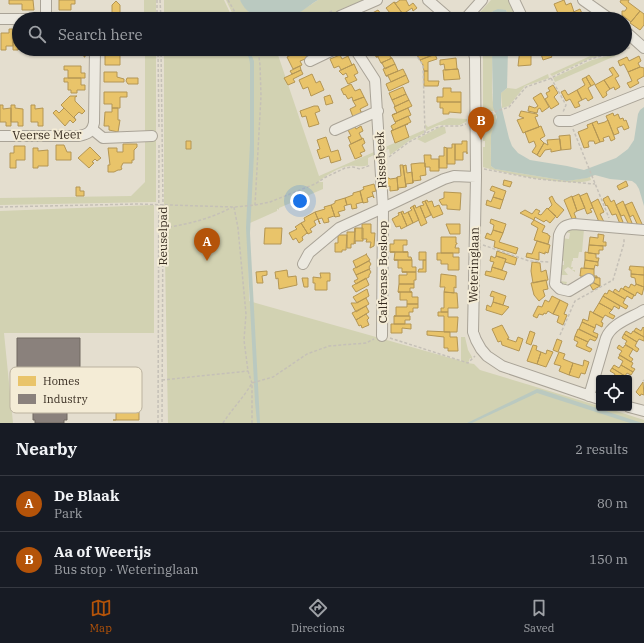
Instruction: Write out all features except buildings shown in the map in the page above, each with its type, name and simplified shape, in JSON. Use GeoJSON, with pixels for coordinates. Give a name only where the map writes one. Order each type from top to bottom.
{"type":"FeatureCollection","features":[{"type":"Feature","properties":{"kind":"street"},"geometry":{"type":"LineString","coordinates":[[46,0],[46,12]]}},
{"type":"Feature","properties":{"kind":"street"},"geometry":{"type":"LineString","coordinates":[[352,12],[377,0]]}},
{"type":"Feature","properties":{"kind":"street"},"geometry":{"type":"LineString","coordinates":[[428,0],[442,12]]}},
{"type":"Feature","properties":{"kind":"street"},"geometry":{"type":"LineString","coordinates":[[471,12],[482,0]]}},
{"type":"Feature","properties":{"kind":"street"},"geometry":{"type":"LineString","coordinates":[[514,0],[519,12]]}},
{"type":"Feature","properties":{"kind":"street"},"geometry":{"type":"LineString","coordinates":[[583,0],[600,12]]}},
{"type":"Feature","properties":{"kind":"street"},"geometry":{"type":"LineString","coordinates":[[0,19],[12,19]]}},
{"type":"Feature","properties":{"kind":"street"},"geometry":{"type":"LineString","coordinates":[[632,37],[642,45]]}},
{"type":"Feature","properties":{"kind":"street","name":"Veerse Meer"},"geometry":{"type":"LineString","coordinates":[[0,136],[87,135],[92,129],[94,123],[94,56]]}},
{"type":"Feature","properties":{"kind":"street"},"geometry":{"type":"LineString","coordinates":[[310,61],[320,56]]}},
{"type":"Feature","properties":{"kind":"street","name":"Rissebeek"},"geometry":{"type":"LineString","coordinates":[[360,56],[375,80],[383,208]]}},
{"type":"Feature","properties":{"kind":"street","name":"Weteringlaan"},"geometry":{"type":"LineString","coordinates":[[475,56],[476,177],[473,332],[481,349],[487,356],[502,366],[596,398]]}},
{"type":"Feature","properties":{"kind":"street"},"geometry":{"type":"LineString","coordinates":[[559,121],[571,121],[644,92]]}},
{"type":"Feature","properties":{"kind":"street","name":"Rissebeek"},"geometry":{"type":"LineString","coordinates":[[335,130],[378,111]]}},
{"type":"Feature","properties":{"kind":"street","name":"Veerse Meer"},"geometry":{"type":"LineString","coordinates":[[92,129],[103,138],[157,134]]}},
{"type":"Feature","properties":{"kind":"street","name":"Calfvense Bosloop"},"geometry":{"type":"LineString","coordinates":[[303,264],[309,253],[339,228],[444,178],[454,176],[476,177]]}},
{"type":"Feature","properties":{"kind":"street","name":"Calfvense Bosloop"},"geometry":{"type":"LineString","coordinates":[[382,336],[383,208]]}},
{"type":"Feature","properties":{"kind":"street"},"geometry":{"type":"LineString","coordinates":[[589,280],[569,291],[560,289],[555,284],[558,235],[562,228],[567,225],[574,224],[644,230]]}},
{"type":"Feature","properties":{"kind":"street"},"geometry":{"type":"LineString","coordinates":[[589,396],[606,338],[610,330],[644,310]]}},
{"type":"Feature","properties":{"kind":"street"},"geometry":{"type":"LineString","coordinates":[[632,408],[644,412]]}},
{"type":"Feature","properties":{"kind":"path"},"geometry":{"type":"LineString","coordinates":[[157,0],[157,12]]}},
{"type":"Feature","properties":{"kind":"path"},"geometry":{"type":"LineString","coordinates":[[160,0],[161,12]]}},
{"type":"Feature","properties":{"kind":"path"},"geometry":{"type":"LineString","coordinates":[[228,0],[234,12]]}},
{"type":"Feature","properties":{"kind":"path"},"geometry":{"type":"LineString","coordinates":[[632,48],[642,45]]}},
{"type":"Feature","properties":{"kind":"path","name":"Reuselpad"},"geometry":{"type":"LineString","coordinates":[[158,56],[158,423]]}},
{"type":"Feature","properties":{"kind":"path","name":"Reuselpad"},"geometry":{"type":"LineString","coordinates":[[161,56],[163,204],[162,423]]}},
{"type":"Feature","properties":{"kind":"path"},"geometry":{"type":"LineString","coordinates":[[255,205],[261,96],[259,56]]}},
{"type":"Feature","properties":{"kind":"path"},"geometry":{"type":"LineString","coordinates":[[417,56],[423,65],[425,133]]}},
{"type":"Feature","properties":{"kind":"path"},"geometry":{"type":"LineString","coordinates":[[494,113],[509,107],[526,87],[550,78],[588,60],[602,56]]}},
{"type":"Feature","properties":{"kind":"path"},"geometry":{"type":"LineString","coordinates":[[550,78],[566,105],[559,121]]}},
{"type":"Feature","properties":{"kind":"path"},"geometry":{"type":"LineString","coordinates":[[571,121],[613,227]]}},
{"type":"Feature","properties":{"kind":"path"},"geometry":{"type":"LineString","coordinates":[[0,207],[159,204],[234,207],[245,205],[252,206],[270,202],[315,184],[345,168],[363,168],[381,161],[395,153],[409,142],[440,126],[460,126],[476,122]]}},
{"type":"Feature","properties":{"kind":"path"},"geometry":{"type":"LineString","coordinates":[[476,166],[537,179],[595,184]]}},
{"type":"Feature","properties":{"kind":"path"},"geometry":{"type":"LineString","coordinates":[[163,228],[202,220],[234,207]]}},
{"type":"Feature","properties":{"kind":"path"},"geometry":{"type":"LineString","coordinates":[[234,207],[238,228],[246,314],[244,340],[248,371],[252,383],[252,423]]}},
{"type":"Feature","properties":{"kind":"path"},"geometry":{"type":"LineString","coordinates":[[475,242],[529,261],[556,262]]}},
{"type":"Feature","properties":{"kind":"path"},"geometry":{"type":"LineString","coordinates":[[223,423],[252,383],[273,377],[307,354],[329,346],[366,343],[372,341],[379,335],[468,363],[481,349]]}},
{"type":"Feature","properties":{"kind":"path"},"geometry":{"type":"LineString","coordinates":[[162,380],[248,371]]}},
{"type":"Feature","properties":{"kind":"green space"},"geometry":{"type":"Polygon","coordinates":[[[144,0],[156,0],[156,12],[144,12],[144,0]]]}},
{"type":"Feature","properties":{"kind":"green space"},"geometry":{"type":"Polygon","coordinates":[[[164,0],[224,0],[230,12],[164,12],[164,0]]]}},
{"type":"Feature","properties":{"kind":"green space"},"geometry":{"type":"Polygon","coordinates":[[[226,0],[240,0],[249,12],[232,12],[226,0]]]}},
{"type":"Feature","properties":{"kind":"green space"},"geometry":{"type":"Polygon","coordinates":[[[318,0],[364,0],[339,10],[338,12],[300,12],[318,0]]]}},
{"type":"Feature","properties":{"kind":"green space"},"geometry":{"type":"Polygon","coordinates":[[[491,0],[510,0],[516,12],[507,12],[506,10],[480,12],[491,0]]]}},
{"type":"Feature","properties":{"kind":"green space"},"geometry":{"type":"Polygon","coordinates":[[[145,56],[156,56],[156,135],[145,134],[145,56]]]}},
{"type":"Feature","properties":{"kind":"green space"},"geometry":{"type":"Polygon","coordinates":[[[164,56],[278,56],[319,176],[374,152],[374,155],[368,158],[368,165],[349,166],[337,170],[319,181],[323,182],[323,189],[279,208],[279,210],[277,209],[277,211],[250,223],[250,221],[248,222],[249,301],[461,361],[461,337],[465,337],[468,350],[472,357],[468,363],[474,364],[480,370],[596,405],[596,411],[616,411],[644,420],[644,423],[168,423],[164,201],[164,56]]]}},
{"type":"Feature","properties":{"kind":"green space"},"geometry":{"type":"Polygon","coordinates":[[[483,56],[492,56],[492,96],[495,111],[483,112],[483,56]]]}},
{"type":"Feature","properties":{"kind":"green space"},"geometry":{"type":"Polygon","coordinates":[[[590,56],[600,56],[591,58],[552,76],[550,74],[590,56]]]}},
{"type":"Feature","properties":{"kind":"green space"},"geometry":{"type":"Polygon","coordinates":[[[608,56],[615,56],[555,82],[553,78],[592,60],[608,56]]]}},
{"type":"Feature","properties":{"kind":"green space"},"geometry":{"type":"Polygon","coordinates":[[[548,74],[549,78],[525,86],[509,106],[502,108],[501,93],[507,88],[516,89],[548,74]]]}},
{"type":"Feature","properties":{"kind":"green space"},"geometry":{"type":"Polygon","coordinates":[[[496,114],[491,148],[491,166],[495,169],[567,181],[590,177],[591,180],[582,182],[554,181],[506,173],[483,167],[483,147],[485,147],[485,141],[483,141],[483,118],[496,114]]]}},
{"type":"Feature","properties":{"kind":"green space"},"geometry":{"type":"Polygon","coordinates":[[[449,118],[467,119],[467,121],[460,125],[439,125],[426,131],[425,124],[428,127],[449,118]]]}},
{"type":"Feature","properties":{"kind":"green space"},"geometry":{"type":"Polygon","coordinates":[[[440,127],[445,127],[446,133],[425,143],[417,139],[440,127]]]}},
{"type":"Feature","properties":{"kind":"green space"},"geometry":{"type":"Polygon","coordinates":[[[424,130],[424,133],[409,141],[390,155],[389,149],[383,151],[383,148],[424,130]]]}},
{"type":"Feature","properties":{"kind":"green space"},"geometry":{"type":"Polygon","coordinates":[[[145,140],[156,140],[156,202],[0,205],[0,198],[131,196],[145,182],[145,140]]]}},
{"type":"Feature","properties":{"kind":"green space"},"geometry":{"type":"Polygon","coordinates":[[[154,205],[154,333],[4,333],[10,393],[10,413],[12,413],[13,423],[0,423],[0,211],[154,205]]]}},
{"type":"Feature","properties":{"kind":"green space"},"geometry":{"type":"Polygon","coordinates":[[[565,228],[584,229],[582,252],[579,252],[578,258],[573,258],[571,267],[573,267],[572,270],[568,267],[564,270],[568,275],[561,275],[561,281],[567,282],[565,287],[558,283],[559,265],[564,265],[564,261],[559,260],[561,238],[569,239],[570,233],[564,232],[565,228]]]}},
{"type":"Feature","properties":{"kind":"shaded area"},"geometry":{"type":"Polygon","coordinates":[[[240,0],[318,0],[300,12],[250,12],[240,0]]]}},
{"type":"Feature","properties":{"kind":"shaded area"},"geometry":{"type":"Polygon","coordinates":[[[498,9],[506,10],[507,12],[492,12],[498,9]]]}},
{"type":"Feature","properties":{"kind":"shaded area"},"geometry":{"type":"Polygon","coordinates":[[[248,56],[252,56],[254,61],[254,154],[250,233],[260,423],[257,423],[255,402],[246,228],[250,143],[248,56]]]}},
{"type":"Feature","properties":{"kind":"shaded area"},"geometry":{"type":"Polygon","coordinates":[[[492,56],[508,56],[507,88],[501,93],[501,105],[512,146],[518,153],[530,160],[584,170],[616,158],[628,149],[634,140],[638,114],[644,107],[644,206],[639,189],[632,181],[610,179],[595,175],[587,178],[567,181],[495,169],[491,166],[491,135],[497,117],[493,107],[492,56]]]}},
{"type":"Feature","properties":{"kind":"shaded area"},"geometry":{"type":"Polygon","coordinates":[[[537,389],[596,408],[596,411],[606,411],[642,423],[630,423],[537,393],[472,423],[467,423],[537,389]]]}},
{"type":"Feature","properties":{"kind":"place","name":"Aa of Weerijs"},"geometry":{"type":"Point","coordinates":[481,140]}},
{"type":"Feature","properties":{"kind":"place","name":"De Blaak"},"geometry":{"type":"Point","coordinates":[207,261]}}]}
